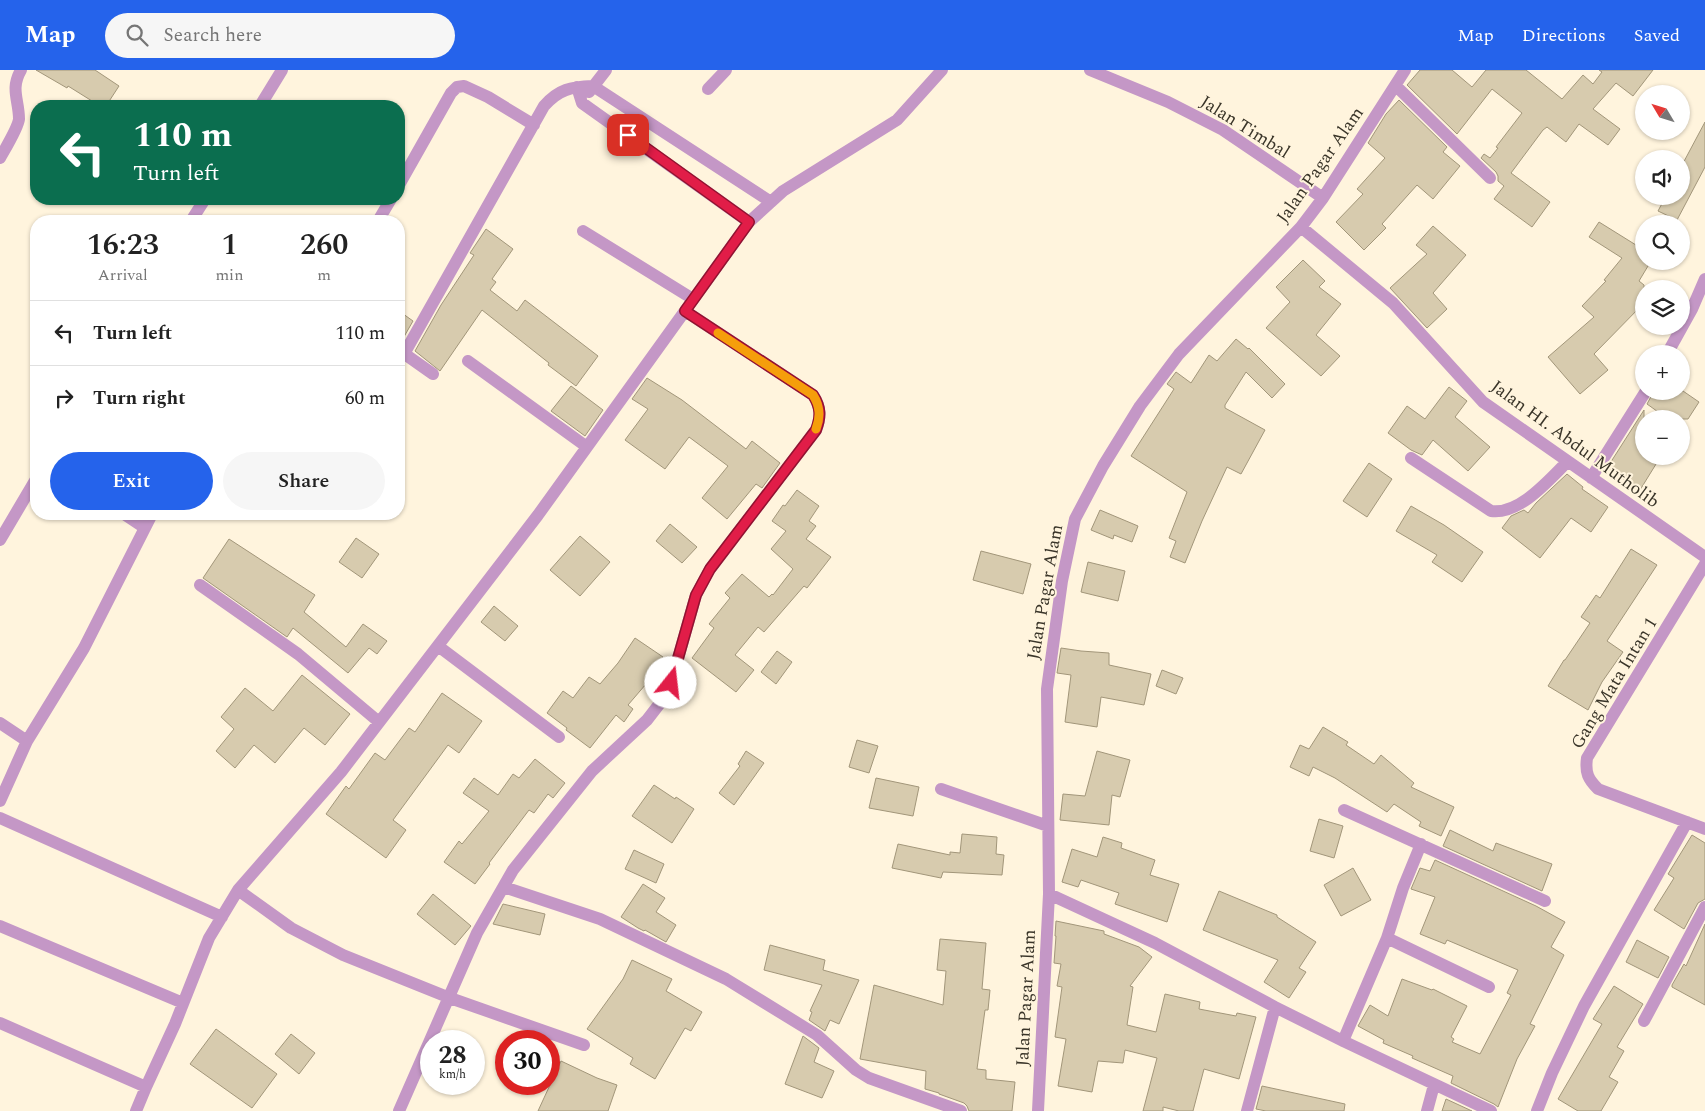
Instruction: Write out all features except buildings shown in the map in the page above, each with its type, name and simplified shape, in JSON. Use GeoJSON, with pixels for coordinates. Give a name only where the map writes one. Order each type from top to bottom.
{"type":"FeatureCollection","features":[{"type":"Feature","properties":{"kind":"street"},"geometry":{"type":"LineString","coordinates":[[0,158],[19,121],[14,89],[21,70]]}},
{"type":"Feature","properties":{"kind":"street"},"geometry":{"type":"LineString","coordinates":[[264,100],[282,70]]}},
{"type":"Feature","properties":{"kind":"street"},"geometry":{"type":"LineString","coordinates":[[582,103],[606,70]]}},
{"type":"Feature","properties":{"kind":"street"},"geometry":{"type":"LineString","coordinates":[[708,89],[726,70]]}},
{"type":"Feature","properties":{"kind":"street"},"geometry":{"type":"LineString","coordinates":[[136,1111],[209,938],[238,890],[341,772],[438,646],[538,515],[749,222],[783,191],[897,120],[942,70]]}},
{"type":"Feature","properties":{"kind":"street","name":"Jalan Timbal"},"geometry":{"type":"LineString","coordinates":[[1090,70],[1168,102],[1223,130],[1322,198]]}},
{"type":"Feature","properties":{"kind":"street","name":"Jalan Pagar Alam"},"geometry":{"type":"LineString","coordinates":[[1038,1111],[1049,894],[1047,689],[1062,581],[1075,519],[1103,466],[1151,391],[1179,354],[1301,227],[1405,70]]}},
{"type":"Feature","properties":{"kind":"street"},"geometry":{"type":"LineString","coordinates":[[405,174],[451,93],[457,87],[464,86],[488,97],[534,125]]}},
{"type":"Feature","properties":{"kind":"street"},"geometry":{"type":"LineString","coordinates":[[405,345],[544,106],[552,97],[563,91],[577,87],[593,86],[771,202]]}},
{"type":"Feature","properties":{"kind":"street"},"geometry":{"type":"LineString","coordinates":[[1396,86],[1490,178]]}},
{"type":"Feature","properties":{"kind":"street"},"geometry":{"type":"LineString","coordinates":[[577,87],[582,103],[749,222]]}},
{"type":"Feature","properties":{"kind":"street","name":"Jalan HI. Abdul Mutholib"},"geometry":{"type":"LineString","coordinates":[[1301,227],[1392,303],[1483,402],[1705,557]]}},
{"type":"Feature","properties":{"kind":"street"},"geometry":{"type":"LineString","coordinates":[[584,231],[693,299]]}},
{"type":"Feature","properties":{"kind":"street"},"geometry":{"type":"LineString","coordinates":[[1672,345],[1704,284]]}},
{"type":"Feature","properties":{"kind":"street"},"geometry":{"type":"LineString","coordinates":[[399,1111],[477,933],[513,870],[592,770],[647,720],[664,698],[671,683],[696,595],[710,569],[816,430],[820,420],[818,402],[813,395],[685,311]]}},
{"type":"Feature","properties":{"kind":"street"},"geometry":{"type":"LineString","coordinates":[[405,355],[433,374]]}},
{"type":"Feature","properties":{"kind":"street"},"geometry":{"type":"LineString","coordinates":[[468,361],[587,446]]}},
{"type":"Feature","properties":{"kind":"street"},"geometry":{"type":"LineString","coordinates":[[1591,478],[1640,400]]}},
{"type":"Feature","properties":{"kind":"street"},"geometry":{"type":"LineString","coordinates":[[1411,458],[1490,511],[1500,512],[1513,508],[1540,488],[1567,462]]}},
{"type":"Feature","properties":{"kind":"street"},"geometry":{"type":"LineString","coordinates":[[0,540],[30,489]]}},
{"type":"Feature","properties":{"kind":"street"},"geometry":{"type":"LineString","coordinates":[[133,520],[145,528]]}},
{"type":"Feature","properties":{"kind":"street"},"geometry":{"type":"LineString","coordinates":[[0,801],[27,741],[84,648],[149,520]]}},
{"type":"Feature","properties":{"kind":"street","name":"Gang Mata Intan 1"},"geometry":{"type":"LineString","coordinates":[[1705,564],[1587,758],[1585,770],[1589,780],[1598,789],[1705,829]]}},
{"type":"Feature","properties":{"kind":"street"},"geometry":{"type":"LineString","coordinates":[[200,584],[298,654],[379,722]]}},
{"type":"Feature","properties":{"kind":"street"},"geometry":{"type":"LineString","coordinates":[[438,646],[559,737]]}},
{"type":"Feature","properties":{"kind":"street"},"geometry":{"type":"LineString","coordinates":[[0,723],[27,741]]}},
{"type":"Feature","properties":{"kind":"street"},"geometry":{"type":"LineString","coordinates":[[941,789],[1048,826]]}},
{"type":"Feature","properties":{"kind":"street"},"geometry":{"type":"LineString","coordinates":[[1344,810],[1544,901]]}},
{"type":"Feature","properties":{"kind":"street"},"geometry":{"type":"LineString","coordinates":[[0,818],[222,917]]}},
{"type":"Feature","properties":{"kind":"street"},"geometry":{"type":"LineString","coordinates":[[1537,1111],[1552,1073],[1584,1006],[1687,822]]}},
{"type":"Feature","properties":{"kind":"street"},"geometry":{"type":"LineString","coordinates":[[1342,1041],[1387,938],[1403,888],[1421,844]]}},
{"type":"Feature","properties":{"kind":"street"},"geometry":{"type":"LineString","coordinates":[[504,887],[600,918],[726,979],[817,1035],[856,1070],[869,1078],[961,1111]]}},
{"type":"Feature","properties":{"kind":"street"},"geometry":{"type":"LineString","coordinates":[[238,890],[291,928],[343,955],[450,998],[584,1045]]}},
{"type":"Feature","properties":{"kind":"street"},"geometry":{"type":"LineString","coordinates":[[1049,894],[1155,943],[1342,1041],[1491,1111]]}},
{"type":"Feature","properties":{"kind":"street"},"geometry":{"type":"LineString","coordinates":[[1644,1022],[1705,907]]}},
{"type":"Feature","properties":{"kind":"street"},"geometry":{"type":"LineString","coordinates":[[0,926],[183,1003]]}},
{"type":"Feature","properties":{"kind":"street"},"geometry":{"type":"LineString","coordinates":[[1387,938],[1489,987]]}},
{"type":"Feature","properties":{"kind":"street"},"geometry":{"type":"LineString","coordinates":[[1247,1111],[1275,1007]]}},
{"type":"Feature","properties":{"kind":"street"},"geometry":{"type":"LineString","coordinates":[[0,1023],[146,1087]]}},
{"type":"Feature","properties":{"kind":"street"},"geometry":{"type":"LineString","coordinates":[[1427,1111],[1434,1085]]}},
{"type":"Feature","properties":{"kind":"slow traffic"},"geometry":{"type":"LineString","coordinates":[[718,333],[813,395],[818,402],[820,410],[820,420],[816,429]]}},
{"type":"Feature","properties":{"kind":"route"},"geometry":{"type":"LineString","coordinates":[[628,135],[749,222],[685,311],[813,395],[818,402],[820,410],[820,420],[816,430],[710,569],[696,595],[671,683]]}}]}
